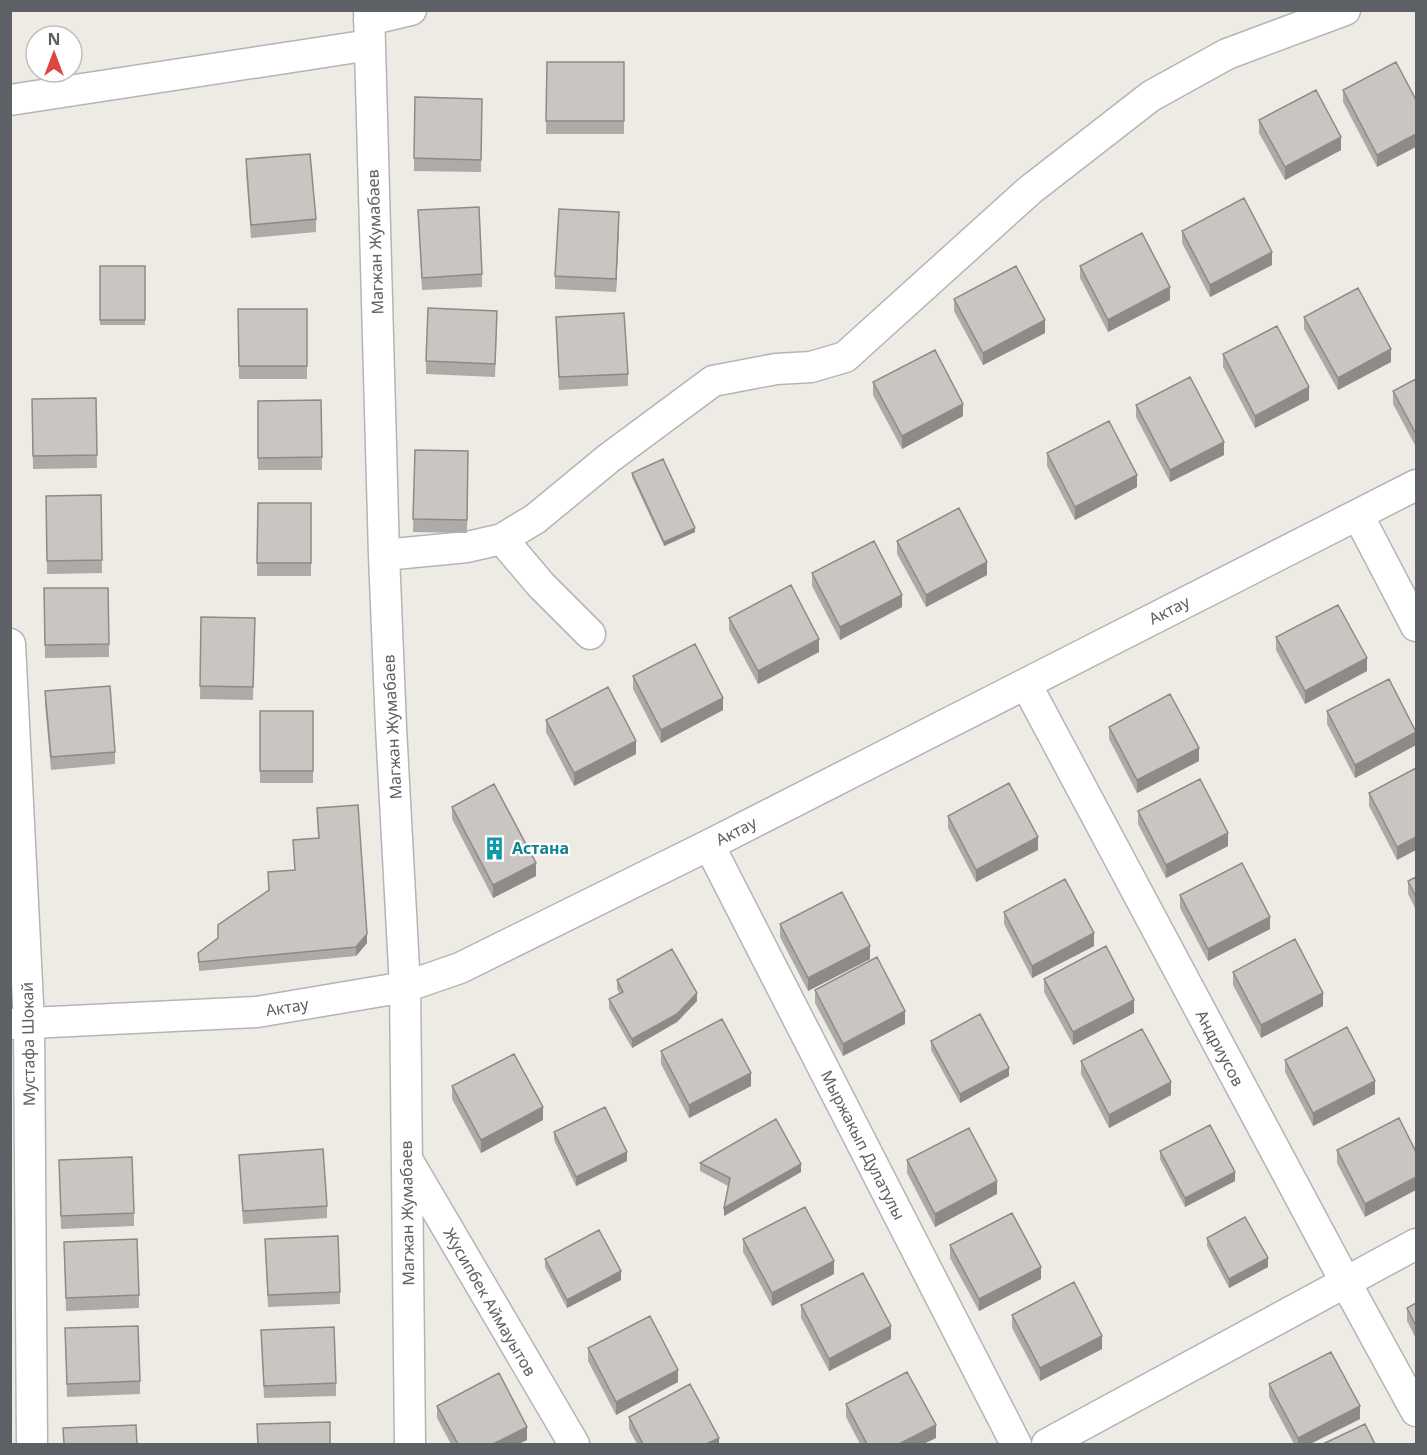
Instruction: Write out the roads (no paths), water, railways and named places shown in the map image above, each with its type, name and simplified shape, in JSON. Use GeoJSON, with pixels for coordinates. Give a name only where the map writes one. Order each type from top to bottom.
{"type":"FeatureCollection","features":[{"type":"Feature","properties":{"kind":"street"},"geometry":{"type":"LineString","coordinates":[[10,100],[369,25],[411,10]]}},
{"type":"Feature","properties":{"kind":"street"},"geometry":{"type":"LineString","coordinates":[[384,555],[467,547],[502,539],[535,519],[609,458],[713,381],[776,369],[811,367],[845,357],[1030,190],[1150,96],[1227,54],[1345,10]]}},
{"type":"Feature","properties":{"kind":"street","name":"Магжан Жумабаев"},"geometry":{"type":"LineString","coordinates":[[369,25],[384,555],[405,987],[410,1444]]}},
{"type":"Feature","properties":{"kind":"street","name":"Актау"},"geometry":{"type":"LineString","coordinates":[[20,1024],[257,1012],[405,987],[460,969],[709,845],[1416,484]]}},
{"type":"Feature","properties":{"kind":"street"},"geometry":{"type":"LineString","coordinates":[[1358,515],[1416,626]]}},
{"type":"Feature","properties":{"kind":"street"},"geometry":{"type":"LineString","coordinates":[[502,539],[541,585],[590,634]]}},
{"type":"Feature","properties":{"kind":"street","name":"Мустафа Шокай"},"geometry":{"type":"LineString","coordinates":[[10,644],[32,1444]]}},
{"type":"Feature","properties":{"kind":"street","name":"Андриусов"},"geometry":{"type":"LineString","coordinates":[[1026,684],[1416,1411]]}},
{"type":"Feature","properties":{"kind":"street","name":"Мыржакып Дулатулы"},"geometry":{"type":"LineString","coordinates":[[709,845],[1016,1444]]}},
{"type":"Feature","properties":{"kind":"street","name":"Жусипбек Аймауытов"},"geometry":{"type":"LineString","coordinates":[[406,1159],[574,1444]]}},
{"type":"Feature","properties":{"kind":"street"},"geometry":{"type":"LineString","coordinates":[[1047,1444],[1416,1244]]}},
{"type":"Feature","properties":{"kind":"place","name":"Астана"},"geometry":{"type":"Point","coordinates":[494,848]}}]}
